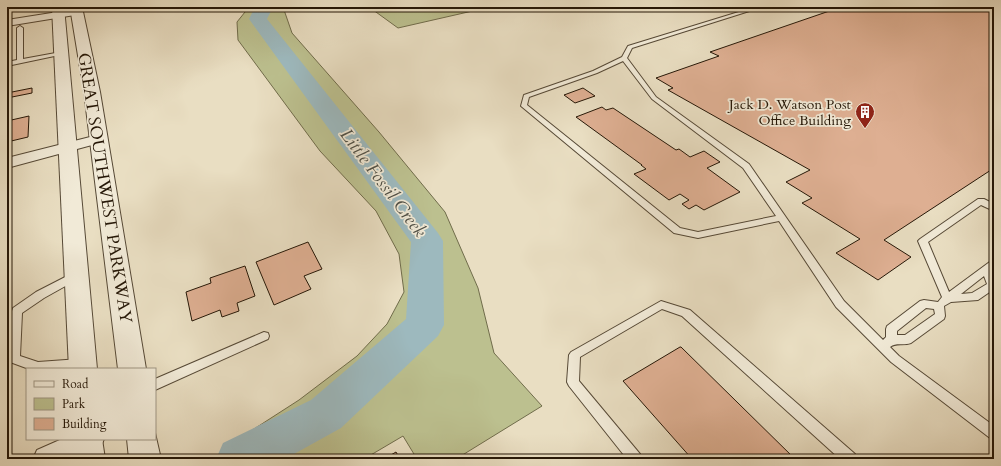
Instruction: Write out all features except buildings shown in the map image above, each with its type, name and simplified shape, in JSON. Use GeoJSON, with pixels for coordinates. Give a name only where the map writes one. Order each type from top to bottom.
{"type":"FeatureCollection","features":[{"type":"Feature","properties":{"kind":"street"},"geometry":{"type":"LineString","coordinates":[[7,17],[68,9]]}},
{"type":"Feature","properties":{"kind":"street"},"geometry":{"type":"LineString","coordinates":[[7,23],[68,9]]}},
{"type":"Feature","properties":{"kind":"street","name":"GREAT SOUTHWEST PARKWAY"},"geometry":{"type":"LineString","coordinates":[[68,9],[61,54],[83,366]]}},
{"type":"Feature","properties":{"kind":"street","name":"GREAT SOUTHWEST PARKWAY"},"geometry":{"type":"LineString","coordinates":[[68,9],[92,92],[132,368]]}},
{"type":"Feature","properties":{"kind":"street"},"geometry":{"type":"LineString","coordinates":[[7,163],[98,139]]}},
{"type":"Feature","properties":{"kind":"street"},"geometry":{"type":"LineString","coordinates":[[142,440],[145,459]]}},
{"type":"Feature","properties":{"kind":"street"},"geometry":{"type":"LineString","coordinates":[[46,459],[89,444]]}},
{"type":"Feature","properties":{"kind":"lane"},"geometry":{"type":"LineString","coordinates":[[760,7],[630,47],[624,58],[595,72],[526,96],[524,106],[677,231],[698,235],[781,218]]}},
{"type":"Feature","properties":{"kind":"lane"},"geometry":{"type":"LineString","coordinates":[[20,28],[20,62]]}},
{"type":"Feature","properties":{"kind":"lane"},"geometry":{"type":"LineString","coordinates":[[7,64],[61,54]]}},
{"type":"Feature","properties":{"kind":"lane"},"geometry":{"type":"LineString","coordinates":[[624,58],[654,98],[746,166],[840,304],[895,359],[994,434]]}},
{"type":"Feature","properties":{"kind":"lane"},"geometry":{"type":"LineString","coordinates":[[882,346],[892,339],[907,340],[940,316],[943,302],[924,241],[981,201],[994,208]]}},
{"type":"Feature","properties":{"kind":"lane"},"geometry":{"type":"LineString","coordinates":[[943,302],[990,266]]}},
{"type":"Feature","properties":{"kind":"lane"},"geometry":{"type":"LineString","coordinates":[[892,339],[890,328],[924,304],[974,297],[992,285],[990,266]]}},
{"type":"Feature","properties":{"kind":"lane"},"geometry":{"type":"LineString","coordinates":[[76,276],[40,295],[17,311],[14,359],[38,367],[83,366]]}},
{"type":"Feature","properties":{"kind":"lane"},"geometry":{"type":"LineString","coordinates":[[635,459],[573,382],[575,355],[661,305],[686,313],[850,459]]}},
{"type":"Feature","properties":{"kind":"lane"},"geometry":{"type":"LineString","coordinates":[[156,385],[264,336]]}},
{"type":"Feature","properties":{"kind":"green space"},"geometry":{"type":"Polygon","coordinates":[[[249,7],[283,7],[292,33],[379,132],[445,212],[478,288],[494,353],[542,406],[456,459],[417,459],[403,436],[364,459],[223,459],[226,447],[299,400],[357,356],[387,324],[404,292],[399,254],[376,211],[320,151],[238,40],[237,22],[249,7]]]}},
{"type":"Feature","properties":{"kind":"green space"},"geometry":{"type":"Polygon","coordinates":[[[369,7],[490,7],[398,28],[369,7]]]}},
{"type":"Feature","properties":{"kind":"waterway","name":"Little Fossil Creek"},"geometry":{"type":"LineString","coordinates":[[239,459],[326,414],[425,325],[427,241],[258,19],[264,7]]}},
{"type":"Feature","properties":{"kind":"place","name":"Jack D. Watson Post Office Building"},"geometry":{"type":"Point","coordinates":[865,129]}}]}
